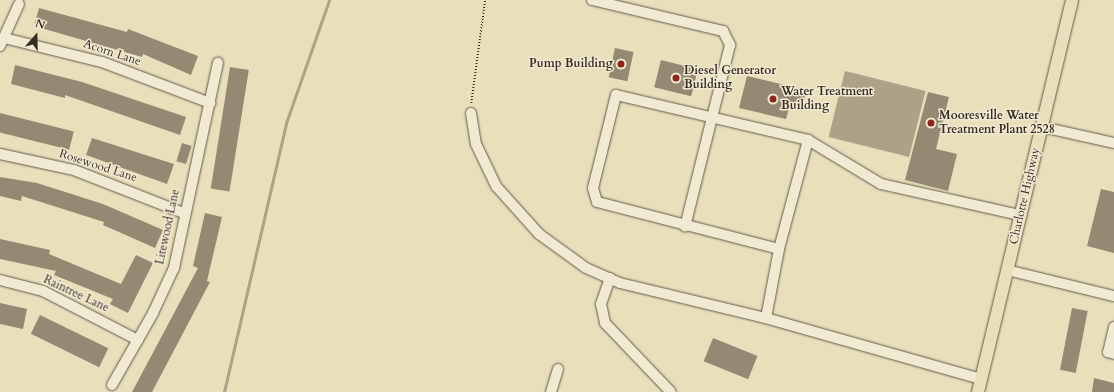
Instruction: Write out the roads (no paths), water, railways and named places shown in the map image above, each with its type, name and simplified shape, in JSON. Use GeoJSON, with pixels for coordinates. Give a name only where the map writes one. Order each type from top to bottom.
{"type":"FeatureCollection","features":[{"type":"Feature","properties":{"kind":"main road","name":"Charlotte Highway"},"geometry":{"type":"LineString","coordinates":[[978,392],[1072,0]]}},
{"type":"Feature","properties":{"kind":"street"},"geometry":{"type":"LineString","coordinates":[[592,0],[723,32],[730,44],[684,227]]}},
{"type":"Feature","properties":{"kind":"street"},"geometry":{"type":"LineString","coordinates":[[2,42],[19,4]]}},
{"type":"Feature","properties":{"kind":"street","name":"Acorn Lane"},"geometry":{"type":"LineString","coordinates":[[2,42],[102,62],[210,103]]}},
{"type":"Feature","properties":{"kind":"street","name":"Litewood Lane"},"geometry":{"type":"LineString","coordinates":[[112,385],[138,340],[174,268],[184,213],[218,63]]}},
{"type":"Feature","properties":{"kind":"street"},"geometry":{"type":"LineString","coordinates":[[779,249],[684,227],[597,202],[592,188],[616,95],[808,140],[881,184],[1020,215]]}},
{"type":"Feature","properties":{"kind":"street"},"geometry":{"type":"LineString","coordinates":[[470,113],[476,144],[496,186],[539,234],[586,268],[610,278],[766,318],[981,379]]}},
{"type":"Feature","properties":{"kind":"street"},"geometry":{"type":"LineString","coordinates":[[1042,127],[1114,143]]}},
{"type":"Feature","properties":{"kind":"street"},"geometry":{"type":"LineString","coordinates":[[766,318],[779,249],[808,140]]}},
{"type":"Feature","properties":{"kind":"street","name":"Rosewood Lane"},"geometry":{"type":"LineString","coordinates":[[0,154],[74,170],[184,213]]}},
{"type":"Feature","properties":{"kind":"street"},"geometry":{"type":"LineString","coordinates":[[1007,270],[1114,296]]}},
{"type":"Feature","properties":{"kind":"street"},"geometry":{"type":"LineString","coordinates":[[610,278],[601,304],[605,323],[671,392]]}},
{"type":"Feature","properties":{"kind":"street","name":"Raintree Lane"},"geometry":{"type":"LineString","coordinates":[[0,280],[43,291],[138,340]]}},
{"type":"Feature","properties":{"kind":"street"},"geometry":{"type":"LineString","coordinates":[[1114,327],[1108,352],[1114,354]]}},
{"type":"Feature","properties":{"kind":"street"},"geometry":{"type":"LineString","coordinates":[[551,392],[558,369]]}},
{"type":"Feature","properties":{"kind":"waterway"},"geometry":{"type":"LineString","coordinates":[[224,392],[286,123],[329,0]]}},
{"type":"Feature","properties":{"kind":"place","name":"Pump Building"},"geometry":{"type":"Point","coordinates":[621,64]}},
{"type":"Feature","properties":{"kind":"place","name":"Diesel Generator Building"},"geometry":{"type":"Point","coordinates":[676,78]}},
{"type":"Feature","properties":{"kind":"place","name":"Water Treatment Building"},"geometry":{"type":"Point","coordinates":[773,99]}},
{"type":"Feature","properties":{"kind":"place","name":"Mooresville Water Treatment Plant 2528"},"geometry":{"type":"Point","coordinates":[931,123]}}]}
